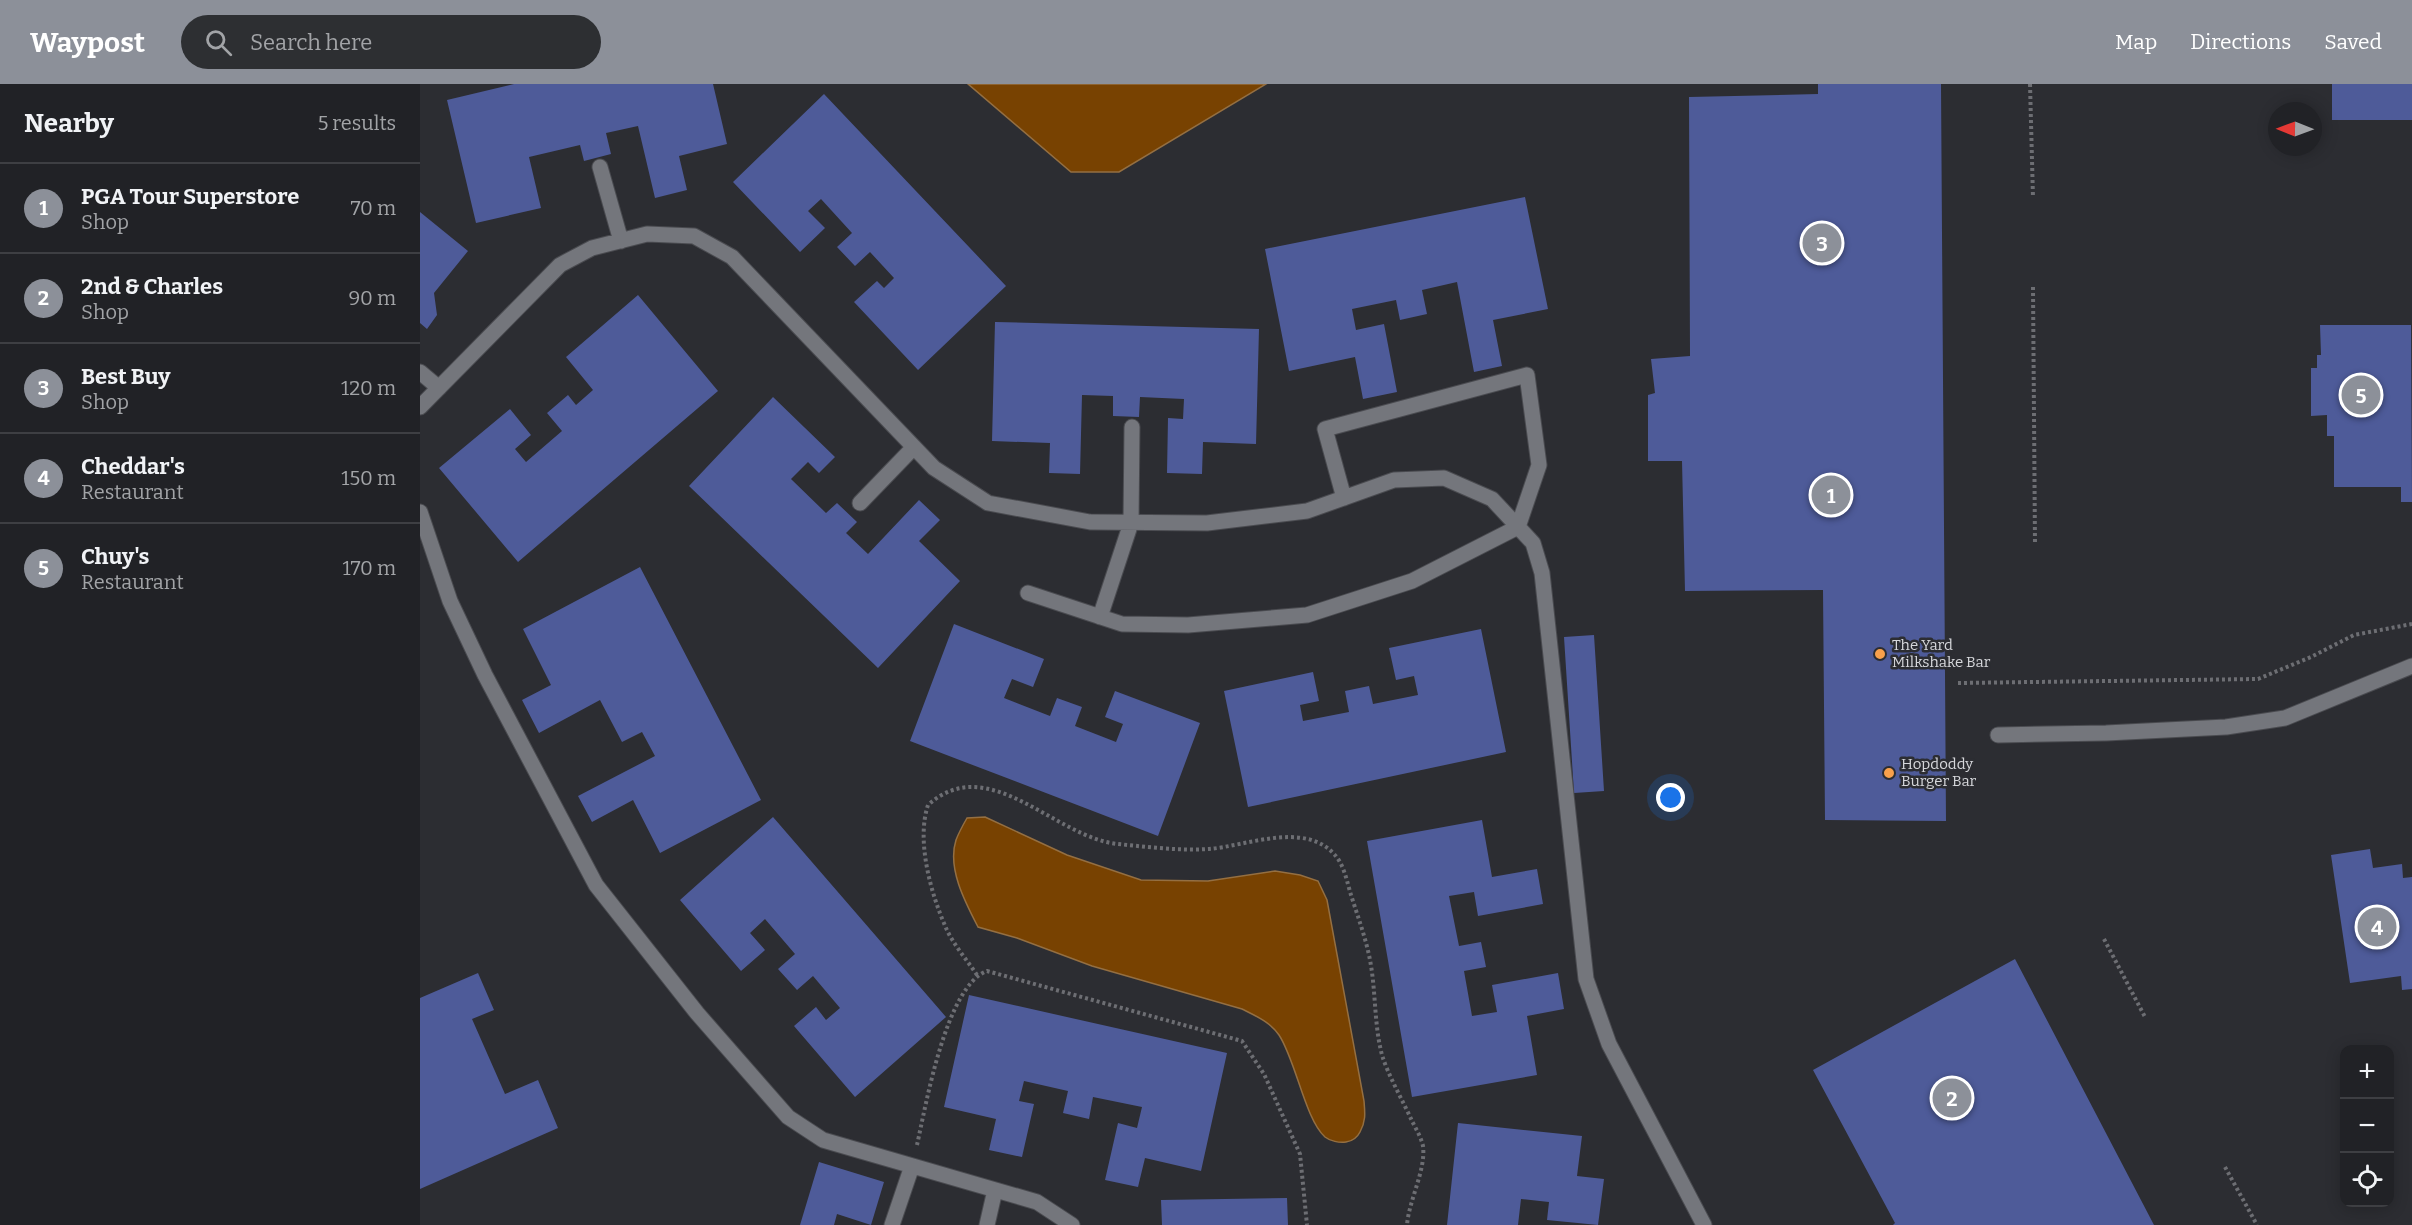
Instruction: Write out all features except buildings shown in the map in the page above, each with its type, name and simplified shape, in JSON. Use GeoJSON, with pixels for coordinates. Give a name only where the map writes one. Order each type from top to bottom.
{"type":"FeatureCollection","features":[{"type":"Feature","properties":{"kind":"street"},"geometry":{"type":"LineString","coordinates":[[600,167],[621,240]]}},
{"type":"Feature","properties":{"kind":"street"},"geometry":{"type":"LineString","coordinates":[[420,407],[560,265],[592,248],[647,234],[694,236],[732,256],[934,468],[988,502],[1090,522],[1207,523],[1307,511],[1394,480],[1444,478],[1492,499],[1533,543],[1542,573],[1586,979],[1609,1044],[1699,1223]]}},
{"type":"Feature","properties":{"kind":"street"},"geometry":{"type":"LineString","coordinates":[[420,372],[439,388]]}},
{"type":"Feature","properties":{"kind":"street"},"geometry":{"type":"LineString","coordinates":[[1028,593],[1122,624],[1188,625],[1307,615],[1412,581],[1518,527],[1539,465],[1527,375],[1324,429],[1344,498]]}},
{"type":"Feature","properties":{"kind":"street"},"geometry":{"type":"LineString","coordinates":[[1100,617],[1131,523],[1132,427]]}},
{"type":"Feature","properties":{"kind":"street"},"geometry":{"type":"LineString","coordinates":[[860,504],[914,447]]}},
{"type":"Feature","properties":{"kind":"street"},"geometry":{"type":"LineString","coordinates":[[420,512],[450,601],[485,675],[596,885],[697,1013],[788,1117],[823,1140],[1036,1202],[1072,1225]]}},
{"type":"Feature","properties":{"kind":"street"},"geometry":{"type":"LineString","coordinates":[[1998,735],[2226,727],[2285,718],[2412,666]]}},
{"type":"Feature","properties":{"kind":"street"},"geometry":{"type":"LineString","coordinates":[[892,1225],[912,1166]]}},
{"type":"Feature","properties":{"kind":"street"},"geometry":{"type":"LineString","coordinates":[[987,1225],[995,1190]]}},
{"type":"Feature","properties":{"kind":"path"},"geometry":{"type":"LineString","coordinates":[[2030,84],[2033,198]]}},
{"type":"Feature","properties":{"kind":"path"},"geometry":{"type":"LineString","coordinates":[[2033,287],[2035,544]]}},
{"type":"Feature","properties":{"kind":"path"},"geometry":{"type":"LineString","coordinates":[[1958,683],[2258,679],[2311,657],[2354,635],[2412,624]]}},
{"type":"Feature","properties":{"kind":"path"},"geometry":{"type":"LineString","coordinates":[[976,975],[946,930],[935,898],[922,836],[928,805],[946,792],[974,786],[1002,791],[1097,841],[1107,843],[1160,849],[1209,849],[1272,839],[1303,837],[1319,843],[1336,856],[1344,870],[1370,959],[1382,1055],[1423,1147],[1419,1176],[1408,1209],[1407,1225]]}},
{"type":"Feature","properties":{"kind":"path"},"geometry":{"type":"LineString","coordinates":[[2104,939],[2145,1017]]}},
{"type":"Feature","properties":{"kind":"path"},"geometry":{"type":"LineString","coordinates":[[912,1166],[939,1049],[962,994],[976,975],[987,971],[1242,1041],[1264,1074],[1300,1154],[1307,1225]]}},
{"type":"Feature","properties":{"kind":"path"},"geometry":{"type":"LineString","coordinates":[[2225,1167],[2258,1225]]}},
{"type":"Feature","properties":{"kind":"shaded area"},"geometry":{"type":"Polygon","coordinates":[[[968,84],[1266,84],[1119,172],[1071,172],[968,84]]]}},
{"type":"Feature","properties":{"kind":"shaded area"},"geometry":{"type":"Polygon","coordinates":[[[985,817],[1067,855],[1141,880],[1208,881],[1275,871],[1318,881],[1327,900],[1364,1101],[1364,1121],[1358,1136],[1351,1141],[1332,1141],[1318,1129],[1306,1104],[1285,1046],[1271,1026],[1257,1017],[1242,1009],[1092,966],[1017,938],[978,927],[959,885],[954,851],[957,837],[967,818],[985,817]]]}},
{"type":"Feature","properties":{"kind":"place","name":"Best Buy"},"geometry":{"type":"Point","coordinates":[1822,243]}},
{"type":"Feature","properties":{"kind":"place","name":"Chuy's"},"geometry":{"type":"Point","coordinates":[2361,395]}},
{"type":"Feature","properties":{"kind":"place","name":"PGA Tour Superstore"},"geometry":{"type":"Point","coordinates":[1831,495]}},
{"type":"Feature","properties":{"kind":"place","name":"The Yard Milkshake Bar"},"geometry":{"type":"Point","coordinates":[1880,654]}},
{"type":"Feature","properties":{"kind":"place","name":"Hopdoddy Burger Bar"},"geometry":{"type":"Point","coordinates":[1889,773]}},
{"type":"Feature","properties":{"kind":"place","name":"Cheddar's"},"geometry":{"type":"Point","coordinates":[2377,927]}},
{"type":"Feature","properties":{"kind":"place","name":"2nd & Charles"},"geometry":{"type":"Point","coordinates":[1952,1098]}}]}
